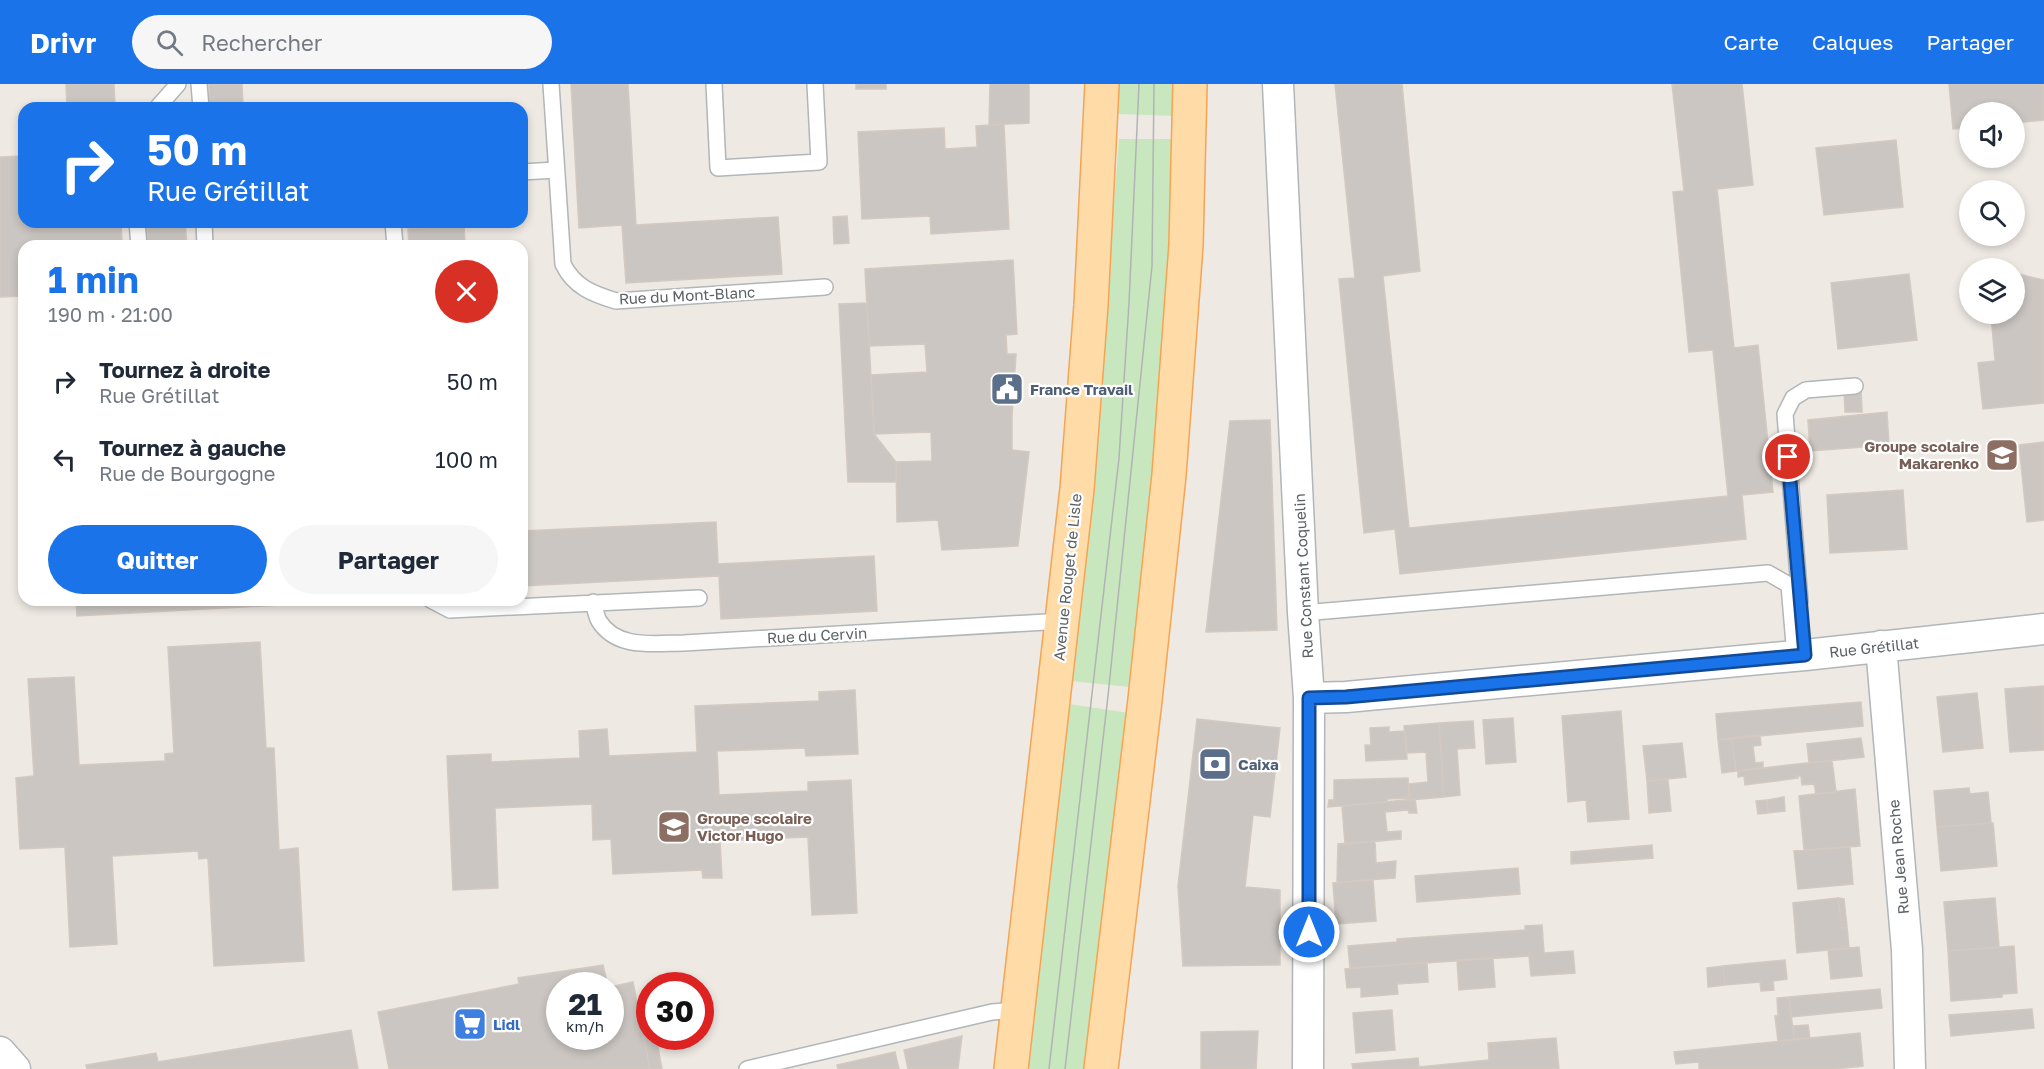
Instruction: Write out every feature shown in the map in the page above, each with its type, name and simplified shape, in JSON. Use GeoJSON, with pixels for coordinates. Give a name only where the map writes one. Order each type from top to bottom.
{"type":"FeatureCollection","features":[{"type":"Feature","properties":{"kind":"main road","name":"Avenue Rouget de Lisle"},"geometry":{"type":"LineString","coordinates":[[1011,1069],[1077,489],[1090,316],[1102,84]]}},
{"type":"Feature","properties":{"kind":"main road"},"geometry":{"type":"LineString","coordinates":[[1101,1069],[1169,475],[1186,245],[1190,84]]}},
{"type":"Feature","properties":{"kind":"street","name":"Rue Constant Coquelin"},"geometry":{"type":"LineString","coordinates":[[1278,84],[1309,698],[1308,1069]]}},
{"type":"Feature","properties":{"kind":"street","name":"Rue Grétillat"},"geometry":{"type":"LineString","coordinates":[[1309,698],[1346,697],[1800,655],[2044,629]]}},
{"type":"Feature","properties":{"kind":"street","name":"Rue Jean Roche"},"geometry":{"type":"LineString","coordinates":[[1881,646],[1907,950],[1910,1069]]}},
{"type":"Feature","properties":{"kind":"street"},"geometry":{"type":"LineString","coordinates":[[0,1052],[15,1069]]}},
{"type":"Feature","properties":{"kind":"lane"},"geometry":{"type":"LineString","coordinates":[[162,102],[177,84]]}},
{"type":"Feature","properties":{"kind":"lane"},"geometry":{"type":"LineString","coordinates":[[199,84],[200,102]]}},
{"type":"Feature","properties":{"kind":"lane","name":"Rue du Mont-Blanc"},"geometry":{"type":"LineString","coordinates":[[551,84],[563,264],[568,275],[585,291],[616,301],[825,287]]}},
{"type":"Feature","properties":{"kind":"lane"},"geometry":{"type":"LineString","coordinates":[[714,84],[718,168],[819,162],[815,84]]}},
{"type":"Feature","properties":{"kind":"lane"},"geometry":{"type":"LineString","coordinates":[[528,172],[556,170]]}},
{"type":"Feature","properties":{"kind":"lane"},"geometry":{"type":"LineString","coordinates":[[1800,655],[1785,414],[1792,398],[1806,390],[1856,387]]}},
{"type":"Feature","properties":{"kind":"lane"},"geometry":{"type":"LineString","coordinates":[[1303,613],[1768,573],[1789,585],[1800,655]]}},
{"type":"Feature","properties":{"kind":"lane"},"geometry":{"type":"LineString","coordinates":[[528,606],[699,598]]}},
{"type":"Feature","properties":{"kind":"lane","name":"Rue du Cervin"},"geometry":{"type":"LineString","coordinates":[[593,602],[599,621],[613,635],[628,643],[684,643],[1063,621]]}},
{"type":"Feature","properties":{"kind":"lane"},"geometry":{"type":"LineString","coordinates":[[442,606],[450,610],[522,606]]}},
{"type":"Feature","properties":{"kind":"lane"},"geometry":{"type":"LineString","coordinates":[[747,1069],[993,1012],[1018,1010]]}},
{"type":"Feature","properties":{"kind":"green space"},"geometry":{"type":"Polygon","coordinates":[[[1118,84],[1177,84],[1176,116],[1117,114],[1118,84]]]}},
{"type":"Feature","properties":{"kind":"green space"},"geometry":{"type":"Polygon","coordinates":[[[1119,139],[1175,139],[1152,498],[1129,687],[1072,681],[1092,488],[1119,139]]]}},
{"type":"Feature","properties":{"kind":"green space"},"geometry":{"type":"Polygon","coordinates":[[[1069,704],[1129,713],[1087,1069],[1027,1069],[1069,704]]]}},
{"type":"Feature","properties":{"kind":"building"},"geometry":{"type":"Polygon","coordinates":[[[66,84],[114,84],[115,102],[67,102],[66,84]]]}},
{"type":"Feature","properties":{"kind":"building"},"geometry":{"type":"Polygon","coordinates":[[[209,84],[242,84],[243,102],[210,102],[209,84]]]}},
{"type":"Feature","properties":{"kind":"building"},"geometry":{"type":"Polygon","coordinates":[[[571,84],[628,84],[636,225],[778,217],[782,274],[626,283],[622,225],[579,228],[571,84]]]}},
{"type":"Feature","properties":{"kind":"building"},"geometry":{"type":"Polygon","coordinates":[[[856,84],[886,84],[886,89],[856,89],[856,84]]]}},
{"type":"Feature","properties":{"kind":"building"},"geometry":{"type":"Polygon","coordinates":[[[990,84],[1029,84],[1029,123],[989,125],[990,84]]]}},
{"type":"Feature","properties":{"kind":"building"},"geometry":{"type":"Polygon","coordinates":[[[1335,84],[1402,84],[1420,271],[1383,276],[1409,528],[1728,496],[1713,350],[1689,352],[1673,192],[1684,191],[1672,84],[1742,84],[1753,185],[1717,189],[1734,348],[1758,345],[1773,492],[1742,495],[1746,539],[1400,574],[1395,529],[1364,533],[1339,279],[1355,278],[1335,84]]]}},
{"type":"Feature","properties":{"kind":"building"},"geometry":{"type":"Polygon","coordinates":[[[1949,84],[2044,84],[2044,120],[2025,122],[2025,102],[1959,102],[1959,129],[1953,129],[1949,84]]]}},
{"type":"Feature","properties":{"kind":"building"},"geometry":{"type":"Polygon","coordinates":[[[1004,124],[1009,229],[931,234],[930,216],[862,219],[858,132],[944,128],[945,149],[977,147],[976,126],[1004,124]]]}},
{"type":"Feature","properties":{"kind":"building"},"geometry":{"type":"Polygon","coordinates":[[[1896,140],[1903,207],[1824,215],[1816,148],[1896,140]]]}},
{"type":"Feature","properties":{"kind":"building"},"geometry":{"type":"Polygon","coordinates":[[[18,156],[18,228],[121,228],[122,240],[18,240],[18,296],[0,297],[0,157],[18,156]]]}},
{"type":"Feature","properties":{"kind":"building"},"geometry":{"type":"Polygon","coordinates":[[[847,216],[849,243],[834,244],[833,217],[847,216]]]}},
{"type":"Feature","properties":{"kind":"building"},"geometry":{"type":"Polygon","coordinates":[[[147,228],[186,228],[186,240],[148,240],[147,228]]]}},
{"type":"Feature","properties":{"kind":"building"},"geometry":{"type":"Polygon","coordinates":[[[464,228],[465,240],[409,240],[408,229],[464,228]]]}},
{"type":"Feature","properties":{"kind":"building"},"geometry":{"type":"Polygon","coordinates":[[[1013,260],[1017,334],[1006,335],[1007,354],[1016,354],[1012,450],[1029,452],[1018,546],[942,550],[938,520],[897,522],[896,462],[932,461],[931,432],[874,434],[871,375],[927,372],[925,344],[869,346],[865,269],[1013,260]]]}},
{"type":"Feature","properties":{"kind":"building"},"geometry":{"type":"Polygon","coordinates":[[[1909,274],[1917,340],[1838,349],[1831,283],[1909,274]]]}},
{"type":"Feature","properties":{"kind":"building"},"geometry":{"type":"Polygon","coordinates":[[[2025,276],[2044,280],[2044,403],[1983,409],[1978,363],[1995,361],[1992,324],[2025,324],[2025,276]]]}},
{"type":"Feature","properties":{"kind":"building"},"geometry":{"type":"Polygon","coordinates":[[[867,303],[874,434],[896,462],[896,482],[848,482],[839,304],[867,303]]]}},
{"type":"Feature","properties":{"kind":"building"},"geometry":{"type":"Polygon","coordinates":[[[1861,388],[1862,412],[1845,412],[1844,389],[1861,388]]]}},
{"type":"Feature","properties":{"kind":"building"},"geometry":{"type":"Polygon","coordinates":[[[1887,412],[1889,445],[1810,451],[1808,420],[1887,412]]]}},
{"type":"Feature","properties":{"kind":"building"},"geometry":{"type":"Polygon","coordinates":[[[1270,420],[1277,630],[1206,632],[1230,421],[1270,420]]]}},
{"type":"Feature","properties":{"kind":"building"},"geometry":{"type":"Polygon","coordinates":[[[2044,442],[2044,520],[2027,522],[2019,445],[2044,442]]]}},
{"type":"Feature","properties":{"kind":"building"},"geometry":{"type":"Polygon","coordinates":[[[1903,490],[1907,549],[1830,553],[1827,495],[1903,490]]]}},
{"type":"Feature","properties":{"kind":"building"},"geometry":{"type":"Polygon","coordinates":[[[716,522],[718,564],[874,556],[877,611],[721,619],[719,576],[528,586],[528,531],[716,522]]]}},
{"type":"Feature","properties":{"kind":"building"},"geometry":{"type":"Polygon","coordinates":[[[76,606],[262,606],[77,616],[76,606]]]}},
{"type":"Feature","properties":{"kind":"building"},"geometry":{"type":"Polygon","coordinates":[[[260,642],[266,748],[274,748],[279,850],[298,848],[304,961],[214,966],[208,858],[199,859],[198,851],[112,856],[117,944],[70,947],[65,847],[20,849],[16,778],[34,776],[28,679],[74,677],[79,765],[165,761],[165,754],[174,753],[168,647],[260,642]]]}},
{"type":"Feature","properties":{"kind":"building"},"geometry":{"type":"Polygon","coordinates":[[[2044,686],[2044,750],[2010,752],[2005,689],[2044,686]]]}},
{"type":"Feature","properties":{"kind":"building"},"geometry":{"type":"Polygon","coordinates":[[[855,690],[858,754],[806,756],[805,748],[717,751],[719,795],[808,791],[808,782],[851,780],[857,913],[812,915],[808,837],[720,841],[722,878],[703,878],[702,870],[613,874],[611,839],[593,840],[592,804],[495,808],[498,888],[453,890],[447,756],[491,754],[491,762],[580,758],[579,731],[607,729],[609,756],[697,752],[695,706],[819,701],[819,692],[855,690]]]}},
{"type":"Feature","properties":{"kind":"building"},"geometry":{"type":"Polygon","coordinates":[[[1977,693],[1983,748],[1943,752],[1937,697],[1977,693]]]}},
{"type":"Feature","properties":{"kind":"building"},"geometry":{"type":"Polygon","coordinates":[[[1861,702],[1863,726],[1718,740],[1716,714],[1861,702]]]}},
{"type":"Feature","properties":{"kind":"building"},"geometry":{"type":"Polygon","coordinates":[[[1621,711],[1629,819],[1588,822],[1586,800],[1568,802],[1562,716],[1621,711]]]}},
{"type":"Feature","properties":{"kind":"building"},"geometry":{"type":"Polygon","coordinates":[[[1513,718],[1516,762],[1486,764],[1483,720],[1513,718]]]}},
{"type":"Feature","properties":{"kind":"building"},"geometry":{"type":"Polygon","coordinates":[[[1197,719],[1280,728],[1270,817],[1253,815],[1245,887],[1280,890],[1280,965],[1183,966],[1178,886],[1197,719]]]}},
{"type":"Feature","properties":{"kind":"building"},"geometry":{"type":"Polygon","coordinates":[[[1473,721],[1475,748],[1457,749],[1460,795],[1444,797],[1439,723],[1473,721]]]}},
{"type":"Feature","properties":{"kind":"building"},"geometry":{"type":"Polygon","coordinates":[[[1439,723],[1444,797],[1410,800],[1409,784],[1428,782],[1426,752],[1407,753],[1404,726],[1439,723]]]}},
{"type":"Feature","properties":{"kind":"building"},"geometry":{"type":"Polygon","coordinates":[[[1389,727],[1389,732],[1405,731],[1407,759],[1366,761],[1365,745],[1371,745],[1370,728],[1389,727]]]}},
{"type":"Feature","properties":{"kind":"building"},"geometry":{"type":"Polygon","coordinates":[[[1760,735],[1761,745],[1753,746],[1755,763],[1763,762],[1763,768],[1736,771],[1732,738],[1760,735]]]}},
{"type":"Feature","properties":{"kind":"building"},"geometry":{"type":"Polygon","coordinates":[[[1732,738],[1736,771],[1722,773],[1718,740],[1732,738]]]}},
{"type":"Feature","properties":{"kind":"building"},"geometry":{"type":"Polygon","coordinates":[[[1861,738],[1864,757],[1809,763],[1807,744],[1861,738]]]}},
{"type":"Feature","properties":{"kind":"building"},"geometry":{"type":"Polygon","coordinates":[[[1682,743],[1686,777],[1647,781],[1643,746],[1682,743]]]}},
{"type":"Feature","properties":{"kind":"building"},"geometry":{"type":"Polygon","coordinates":[[[1832,760],[1836,792],[1816,794],[1814,784],[1802,785],[1801,776],[1745,785],[1744,776],[1738,777],[1738,771],[1832,760]]]}},
{"type":"Feature","properties":{"kind":"building"},"geometry":{"type":"Polygon","coordinates":[[[1408,778],[1409,798],[1328,807],[1329,800],[1334,800],[1334,780],[1408,778]]]}},
{"type":"Feature","properties":{"kind":"building"},"geometry":{"type":"Polygon","coordinates":[[[1668,779],[1671,811],[1649,813],[1647,781],[1668,779]]]}},
{"type":"Feature","properties":{"kind":"building"},"geometry":{"type":"Polygon","coordinates":[[[1969,788],[1970,794],[1988,792],[1991,823],[1937,827],[1934,791],[1969,788]]]}},
{"type":"Feature","properties":{"kind":"building"},"geometry":{"type":"Polygon","coordinates":[[[1855,789],[1860,846],[1804,850],[1799,796],[1855,789]]]}},
{"type":"Feature","properties":{"kind":"building"},"geometry":{"type":"Polygon","coordinates":[[[1784,797],[1785,811],[1768,813],[1767,800],[1784,797]]]}},
{"type":"Feature","properties":{"kind":"building"},"geometry":{"type":"Polygon","coordinates":[[[1415,799],[1417,813],[1409,813],[1408,810],[1385,812],[1387,832],[1401,831],[1401,839],[1345,844],[1342,806],[1415,799]]]}},
{"type":"Feature","properties":{"kind":"building"},"geometry":{"type":"Polygon","coordinates":[[[1767,800],[1768,813],[1758,814],[1756,801],[1767,800]]]}},
{"type":"Feature","properties":{"kind":"building"},"geometry":{"type":"Polygon","coordinates":[[[1993,823],[1997,866],[1941,871],[1937,827],[1993,823]]]}},
{"type":"Feature","properties":{"kind":"building"},"geometry":{"type":"Polygon","coordinates":[[[1375,841],[1376,863],[1396,861],[1395,878],[1337,882],[1338,844],[1375,841]]]}},
{"type":"Feature","properties":{"kind":"building"},"geometry":{"type":"Polygon","coordinates":[[[1652,845],[1653,858],[1571,864],[1571,852],[1652,845]]]}},
{"type":"Feature","properties":{"kind":"building"},"geometry":{"type":"Polygon","coordinates":[[[1850,847],[1853,884],[1798,889],[1794,851],[1850,847]]]}},
{"type":"Feature","properties":{"kind":"building"},"geometry":{"type":"Polygon","coordinates":[[[1518,868],[1520,894],[1417,902],[1415,876],[1518,868]]]}},
{"type":"Feature","properties":{"kind":"building"},"geometry":{"type":"Polygon","coordinates":[[[1373,880],[1376,921],[1336,924],[1333,883],[1373,880]]]}},
{"type":"Feature","properties":{"kind":"building"},"geometry":{"type":"Polygon","coordinates":[[[1838,898],[1844,899],[1847,927],[1842,928],[1838,898]]]}},
{"type":"Feature","properties":{"kind":"building"},"geometry":{"type":"Polygon","coordinates":[[[1838,898],[1842,928],[1847,927],[1849,948],[1797,953],[1793,903],[1838,898]]]}},
{"type":"Feature","properties":{"kind":"building"},"geometry":{"type":"Polygon","coordinates":[[[1995,898],[1999,947],[1948,951],[1944,902],[1995,898]]]}},
{"type":"Feature","properties":{"kind":"building"},"geometry":{"type":"Polygon","coordinates":[[[1542,925],[1544,953],[1573,951],[1575,973],[1531,976],[1529,956],[1350,968],[1348,946],[1397,942],[1397,939],[1525,930],[1525,926],[1542,925]]]}},
{"type":"Feature","properties":{"kind":"building"},"geometry":{"type":"Polygon","coordinates":[[[2014,946],[2017,993],[2002,994],[2002,997],[1951,1001],[1948,951],[2014,946]]]}},
{"type":"Feature","properties":{"kind":"building"},"geometry":{"type":"Polygon","coordinates":[[[1859,947],[1862,976],[1831,979],[1828,950],[1859,947]]]}},
{"type":"Feature","properties":{"kind":"building"},"geometry":{"type":"Polygon","coordinates":[[[1493,958],[1495,987],[1459,990],[1457,960],[1493,958]]]}},
{"type":"Feature","properties":{"kind":"building"},"geometry":{"type":"Polygon","coordinates":[[[1785,960],[1787,979],[1773,981],[1774,990],[1761,991],[1760,982],[1725,985],[1723,966],[1785,960]]]}},
{"type":"Feature","properties":{"kind":"building"},"geometry":{"type":"Polygon","coordinates":[[[1427,962],[1428,982],[1397,984],[1398,994],[1361,997],[1361,987],[1347,988],[1345,969],[1427,962]]]}},
{"type":"Feature","properties":{"kind":"building","name":"Lidl"},"geometry":{"type":"Polygon","coordinates":[[[603,965],[605,972],[557,972],[603,965]]]}},
{"type":"Feature","properties":{"kind":"building"},"geometry":{"type":"Polygon","coordinates":[[[1723,966],[1725,985],[1708,987],[1707,968],[1723,966]]]}},
{"type":"Feature","properties":{"kind":"building","name":"Lidl"},"geometry":{"type":"Polygon","coordinates":[[[546,974],[546,1050],[624,1050],[624,984],[633,982],[636,997],[636,1050],[646,1050],[650,1069],[389,1069],[378,1012],[519,984],[518,978],[546,974]]]}},
{"type":"Feature","properties":{"kind":"building"},"geometry":{"type":"Polygon","coordinates":[[[1880,989],[1882,1008],[1791,1017],[1789,997],[1880,989]]]}},
{"type":"Feature","properties":{"kind":"building"},"geometry":{"type":"Polygon","coordinates":[[[1789,997],[1794,1039],[1778,1041],[1775,1016],[1778,1016],[1777,998],[1789,997]]]}},
{"type":"Feature","properties":{"kind":"building"},"geometry":{"type":"Polygon","coordinates":[[[2032,1009],[2034,1028],[1951,1036],[1949,1015],[2032,1009]]]}},
{"type":"Feature","properties":{"kind":"building"},"geometry":{"type":"Polygon","coordinates":[[[1392,1010],[1395,1050],[1356,1053],[1353,1013],[1392,1010]]]}},
{"type":"Feature","properties":{"kind":"building"},"geometry":{"type":"Polygon","coordinates":[[[1808,1025],[1810,1038],[1794,1039],[1793,1026],[1808,1025]]]}},
{"type":"Feature","properties":{"kind":"building"},"geometry":{"type":"Polygon","coordinates":[[[351,1030],[358,1069],[87,1069],[86,1065],[156,1053],[158,1062],[351,1030]]]}},
{"type":"Feature","properties":{"kind":"building"},"geometry":{"type":"Polygon","coordinates":[[[1258,1031],[1256,1069],[1201,1069],[1201,1032],[1258,1031]]]}},
{"type":"Feature","properties":{"kind":"building"},"geometry":{"type":"Polygon","coordinates":[[[1860,1033],[1863,1066],[1835,1069],[1699,1069],[1699,1062],[1676,1064],[1674,1052],[1860,1033]]]}},
{"type":"Feature","properties":{"kind":"building"},"geometry":{"type":"Polygon","coordinates":[[[962,1036],[958,1069],[908,1069],[904,1050],[962,1036]]]}},
{"type":"Feature","properties":{"kind":"building"},"geometry":{"type":"Polygon","coordinates":[[[1556,1038],[1559,1069],[1353,1069],[1352,1064],[1418,1058],[1419,1067],[1489,1060],[1488,1043],[1556,1038]]]}},
{"type":"Feature","properties":{"kind":"building"},"geometry":{"type":"Polygon","coordinates":[[[646,1050],[659,1050],[662,1069],[650,1069],[646,1050]]]}},
{"type":"Feature","properties":{"kind":"building"},"geometry":{"type":"Polygon","coordinates":[[[895,1052],[899,1069],[838,1069],[837,1065],[895,1052]]]}},
{"type":"Feature","properties":{"kind":"tram line"},"geometry":{"type":"LineString","coordinates":[[1049,1069],[1119,458],[1139,84]]}},
{"type":"Feature","properties":{"kind":"tram line"},"geometry":{"type":"LineString","coordinates":[[1065,1069],[1108,696],[1152,266],[1154,84]]}},
{"type":"Feature","properties":{"kind":"place","name":"France Travail"},"geometry":{"type":"Point","coordinates":[1007,389]}},
{"type":"Feature","properties":{"kind":"place","name":"Groupe scolaire Makarenko"},"geometry":{"type":"Point","coordinates":[2002,455]}},
{"type":"Feature","properties":{"kind":"place","name":"Caixa"},"geometry":{"type":"Point","coordinates":[1215,764]}},
{"type":"Feature","properties":{"kind":"place","name":"Groupe scolaire Victor Hugo"},"geometry":{"type":"Point","coordinates":[674,827]}},
{"type":"Feature","properties":{"kind":"place","name":"Lidl"},"geometry":{"type":"Point","coordinates":[470,1024]}},
{"type":"Feature","properties":{"kind":"route"},"geometry":{"type":"LineString","coordinates":[[1309,932],[1309,698],[1346,697],[1805,655],[1788,457]]}}]}
